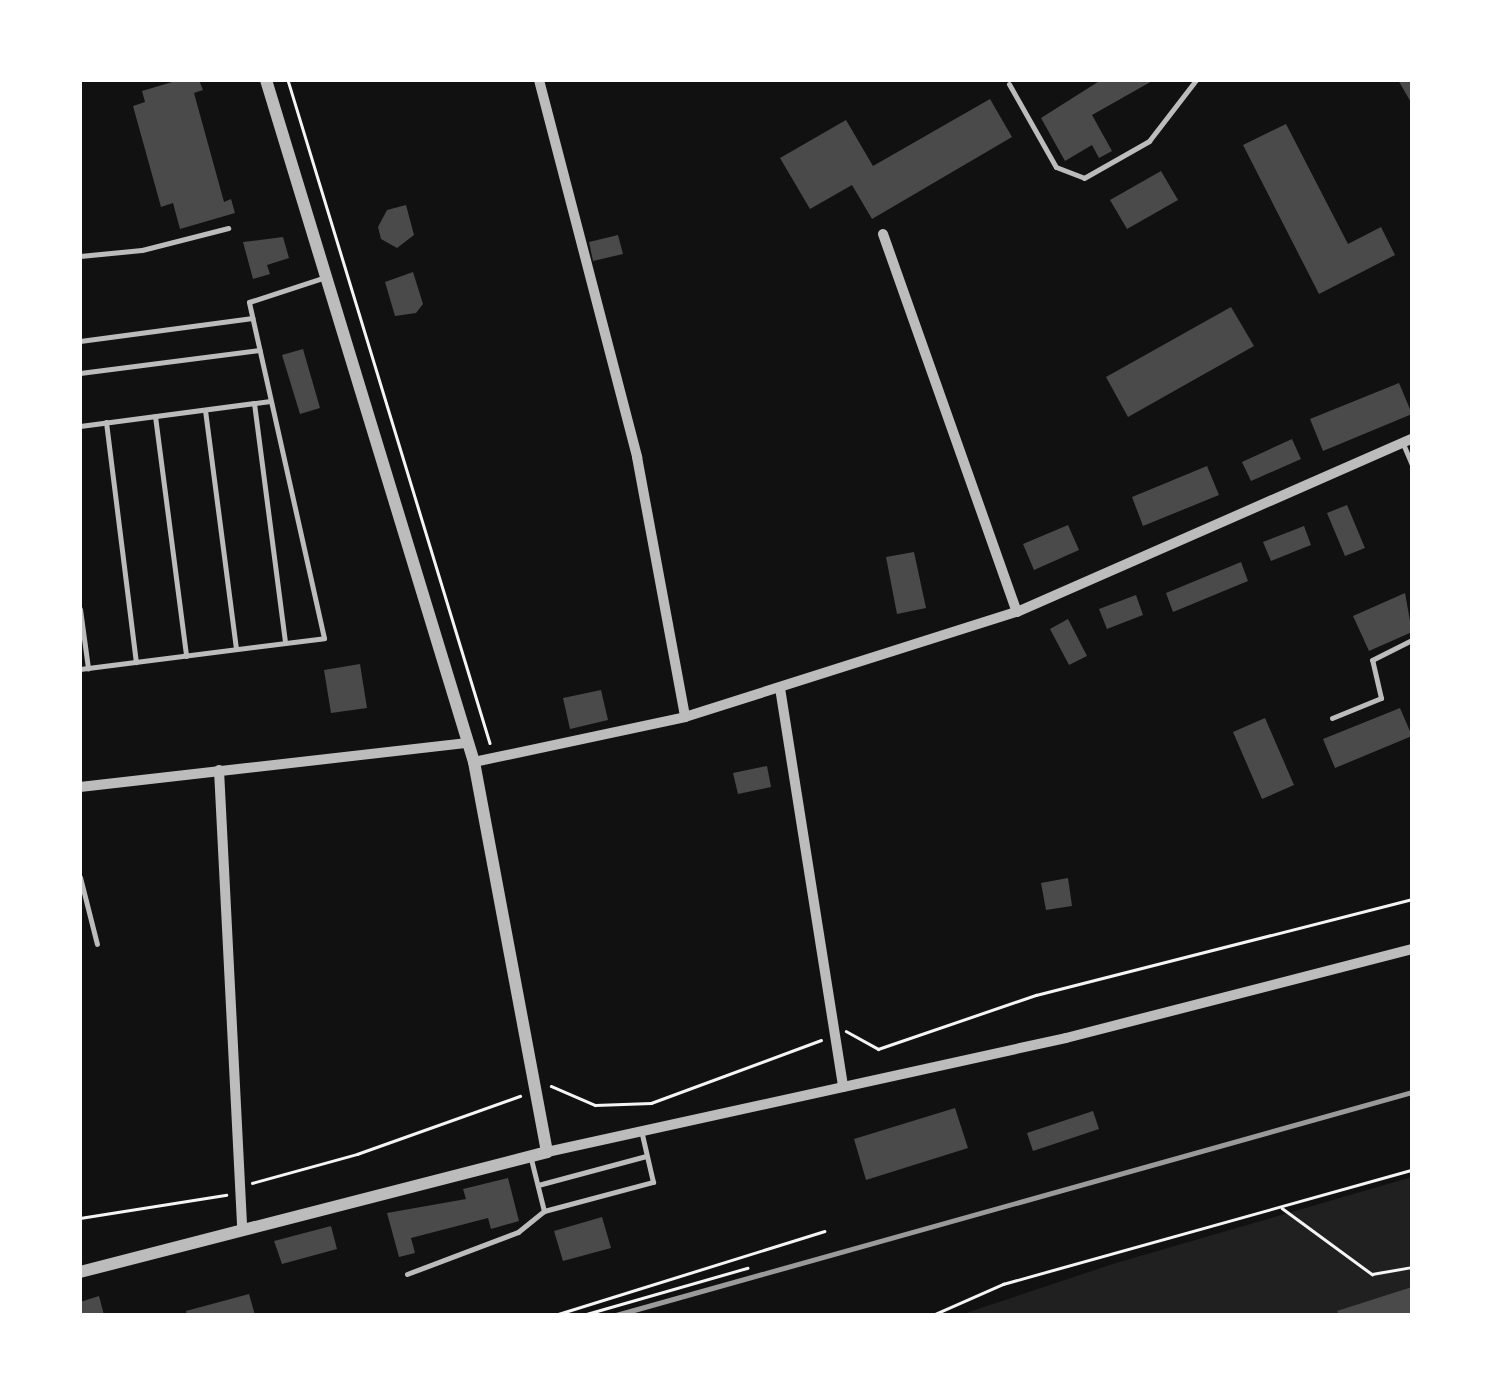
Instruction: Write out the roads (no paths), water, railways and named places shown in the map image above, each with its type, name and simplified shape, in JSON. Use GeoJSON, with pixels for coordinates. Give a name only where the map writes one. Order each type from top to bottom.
{"type":"FeatureCollection","features":[{"type":"Feature","properties":{"kind":"street"},"geometry":{"type":"LineString","coordinates":[[266,80],[474,762],[548,1152]]}},
{"type":"Feature","properties":{"kind":"street"},"geometry":{"type":"LineString","coordinates":[[539,80],[637,457],[684,717]]}},
{"type":"Feature","properties":{"kind":"street"},"geometry":{"type":"LineString","coordinates":[[883,234],[1017,612]]}},
{"type":"Feature","properties":{"kind":"street"},"geometry":{"type":"LineString","coordinates":[[474,762],[684,717],[1017,612],[1408,441]]}},
{"type":"Feature","properties":{"kind":"street"},"geometry":{"type":"LineString","coordinates":[[780,688],[843,1087]]}},
{"type":"Feature","properties":{"kind":"street"},"geometry":{"type":"LineString","coordinates":[[80,787],[468,743]]}},
{"type":"Feature","properties":{"kind":"street"},"geometry":{"type":"LineString","coordinates":[[219,770],[242,1230]]}},
{"type":"Feature","properties":{"kind":"street"},"geometry":{"type":"LineString","coordinates":[[80,1272],[530,1156],[1132,1022],[1412,950]]}},
{"type":"Feature","properties":{"kind":"lane"},"geometry":{"type":"LineString","coordinates":[[1009,84],[1056,167],[1084,178],[1149,142],[1196,80]]}},
{"type":"Feature","properties":{"kind":"lane"},"geometry":{"type":"LineString","coordinates":[[80,256],[142,250],[228,228]]}},
{"type":"Feature","properties":{"kind":"lane"},"geometry":{"type":"LineString","coordinates":[[80,608],[84,668],[324,638],[249,302],[327,277]]}},
{"type":"Feature","properties":{"kind":"lane"},"geometry":{"type":"LineString","coordinates":[[80,341],[252,318]]}},
{"type":"Feature","properties":{"kind":"lane"},"geometry":{"type":"LineString","coordinates":[[80,373],[260,350]]}},
{"type":"Feature","properties":{"kind":"lane"},"geometry":{"type":"LineString","coordinates":[[80,426],[271,402]]}},
{"type":"Feature","properties":{"kind":"lane"},"geometry":{"type":"LineString","coordinates":[[254,404],[284,644]]}},
{"type":"Feature","properties":{"kind":"lane"},"geometry":{"type":"LineString","coordinates":[[205,410],[236,650]]}},
{"type":"Feature","properties":{"kind":"lane"},"geometry":{"type":"LineString","coordinates":[[155,416],[186,656]]}},
{"type":"Feature","properties":{"kind":"lane"},"geometry":{"type":"LineString","coordinates":[[106,422],[136,662]]}},
{"type":"Feature","properties":{"kind":"lane"},"geometry":{"type":"LineString","coordinates":[[1408,441],[1412,466]]}},
{"type":"Feature","properties":{"kind":"lane"},"geometry":{"type":"LineString","coordinates":[[1332,718],[1381,698],[1372,660],[1412,640]]}},
{"type":"Feature","properties":{"kind":"lane"},"geometry":{"type":"LineString","coordinates":[[80,878],[98,944]]}},
{"type":"Feature","properties":{"kind":"lane"},"geometry":{"type":"LineString","coordinates":[[407,1274],[518,1232],[544,1211],[653,1182],[641,1130]]}},
{"type":"Feature","properties":{"kind":"lane"},"geometry":{"type":"LineString","coordinates":[[530,1156],[544,1211]]}},
{"type":"Feature","properties":{"kind":"lane"},"geometry":{"type":"LineString","coordinates":[[538,1185],[647,1156]]}},
{"type":"Feature","properties":{"kind":"railway"},"geometry":{"type":"LineString","coordinates":[[616,1315],[1412,1092]]}}]}
